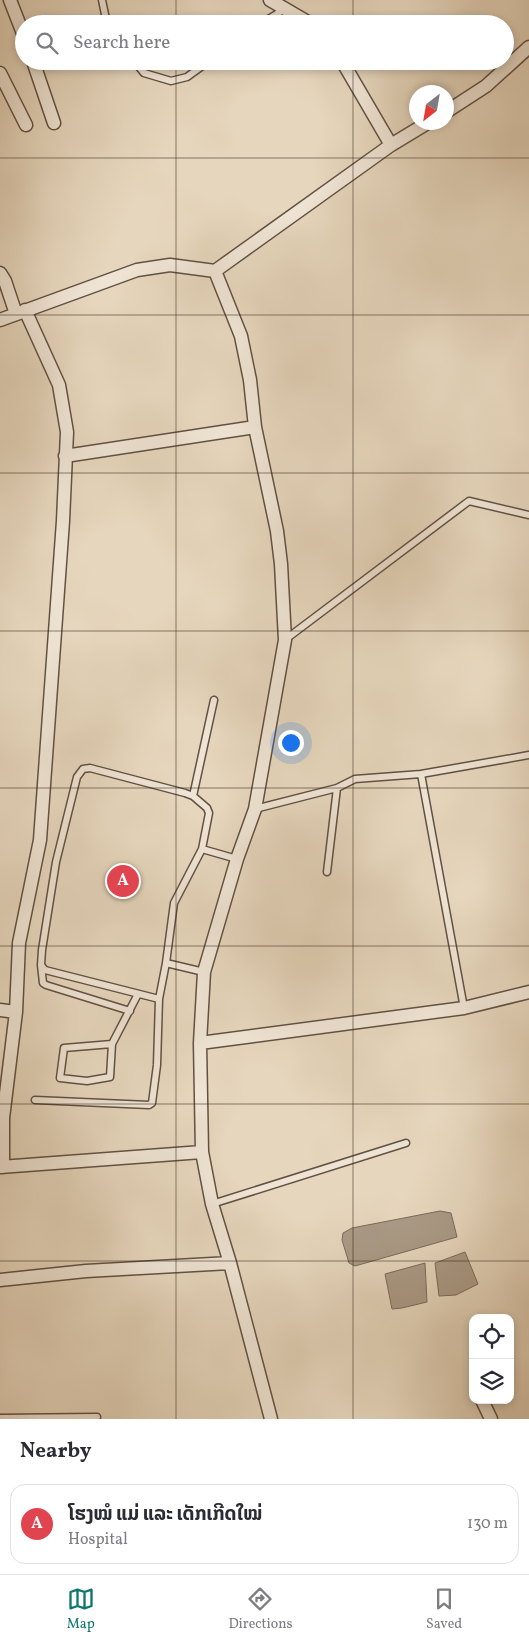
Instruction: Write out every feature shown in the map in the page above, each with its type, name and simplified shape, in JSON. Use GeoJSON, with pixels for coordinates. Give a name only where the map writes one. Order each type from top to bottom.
{"type":"FeatureCollection","features":[{"type":"Feature","properties":{"kind":"street"},"geometry":{"type":"LineString","coordinates":[[10,0],[16,15]]}},
{"type":"Feature","properties":{"kind":"street"},"geometry":{"type":"LineString","coordinates":[[270,0],[296,15]]}},
{"type":"Feature","properties":{"kind":"street"},"geometry":{"type":"LineString","coordinates":[[514,60],[529,46]]}},
{"type":"Feature","properties":{"kind":"street"},"geometry":{"type":"LineString","coordinates":[[36,70],[54,122]]}},
{"type":"Feature","properties":{"kind":"street"},"geometry":{"type":"LineString","coordinates":[[347,70],[391,145]]}},
{"type":"Feature","properties":{"kind":"street"},"geometry":{"type":"LineString","coordinates":[[454,107],[486,86],[503,70]]}},
{"type":"Feature","properties":{"kind":"street"},"geometry":{"type":"LineString","coordinates":[[0,73],[26,125]]}},
{"type":"Feature","properties":{"kind":"street"},"geometry":{"type":"LineString","coordinates":[[0,320],[137,270],[170,265],[214,271],[391,145],[416,130]]}},
{"type":"Feature","properties":{"kind":"street"},"geometry":{"type":"LineString","coordinates":[[214,271],[241,336],[250,380],[256,428],[277,531],[281,564],[285,640],[255,809],[237,859],[204,972],[200,1043],[202,1152],[212,1204],[272,1419]]}},
{"type":"Feature","properties":{"kind":"street"},"geometry":{"type":"LineString","coordinates":[[0,273],[59,385],[67,432],[63,521],[40,840],[19,943],[16,1012],[3,1118],[2,1167],[202,1152]]}},
{"type":"Feature","properties":{"kind":"street"},"geometry":{"type":"LineString","coordinates":[[65,456],[256,428]]}},
{"type":"Feature","properties":{"kind":"street"},"geometry":{"type":"LineString","coordinates":[[200,1043],[464,1008],[529,992]]}},
{"type":"Feature","properties":{"kind":"street"},"geometry":{"type":"LineString","coordinates":[[0,1010],[16,1012]]}},
{"type":"Feature","properties":{"kind":"street"},"geometry":{"type":"LineString","coordinates":[[0,1280],[86,1271],[230,1263]]}},
{"type":"Feature","properties":{"kind":"street"},"geometry":{"type":"LineString","coordinates":[[484,1404],[492,1419]]}},
{"type":"Feature","properties":{"kind":"lane"},"geometry":{"type":"LineString","coordinates":[[102,0],[105,15]]}},
{"type":"Feature","properties":{"kind":"lane"},"geometry":{"type":"LineString","coordinates":[[274,15],[285,8]]}},
{"type":"Feature","properties":{"kind":"lane"},"geometry":{"type":"LineString","coordinates":[[142,70],[144,73],[171,81],[186,77],[196,70]]}},
{"type":"Feature","properties":{"kind":"lane"},"geometry":{"type":"LineString","coordinates":[[285,640],[469,501],[529,515]]}},
{"type":"Feature","properties":{"kind":"lane"},"geometry":{"type":"LineString","coordinates":[[193,796],[214,700]]}},
{"type":"Feature","properties":{"kind":"lane"},"geometry":{"type":"LineString","coordinates":[[255,809],[337,788],[355,779],[421,774],[529,755]]}},
{"type":"Feature","properties":{"kind":"lane"},"geometry":{"type":"LineString","coordinates":[[35,1100],[149,1105],[152,1103],[157,1065],[159,999],[174,903],[202,849],[209,813],[207,808],[193,796],[90,768],[83,770],[77,777],[56,862],[42,950],[43,983],[130,1011]]}},
{"type":"Feature","properties":{"kind":"lane"},"geometry":{"type":"LineString","coordinates":[[421,774],[464,1008]]}},
{"type":"Feature","properties":{"kind":"lane"},"geometry":{"type":"LineString","coordinates":[[327,872],[337,788]]}},
{"type":"Feature","properties":{"kind":"lane"},"geometry":{"type":"LineString","coordinates":[[202,849],[237,859]]}},
{"type":"Feature","properties":{"kind":"lane"},"geometry":{"type":"LineString","coordinates":[[166,963],[204,972]]}},
{"type":"Feature","properties":{"kind":"lane"},"geometry":{"type":"LineString","coordinates":[[42,966],[45,970],[159,999]]}},
{"type":"Feature","properties":{"kind":"lane"},"geometry":{"type":"LineString","coordinates":[[112,1044],[64,1048],[60,1078],[87,1081],[110,1077],[112,1044],[138,994]]}},
{"type":"Feature","properties":{"kind":"lane"},"geometry":{"type":"LineString","coordinates":[[212,1204],[406,1143]]}},
{"type":"Feature","properties":{"kind":"lane"},"geometry":{"type":"LineString","coordinates":[[0,1418],[97,1417]]}},
{"type":"Feature","properties":{"kind":"shaded area"},"geometry":{"type":"Polygon","coordinates":[[[440,1211],[451,1213],[457,1237],[355,1266],[349,1263],[342,1240],[343,1233],[352,1228],[440,1211]]]}},
{"type":"Feature","properties":{"kind":"shaded area"},"geometry":{"type":"Polygon","coordinates":[[[465,1252],[478,1284],[456,1295],[439,1296],[435,1263],[465,1252]]]}},
{"type":"Feature","properties":{"kind":"shaded area"},"geometry":{"type":"Polygon","coordinates":[[[425,1263],[427,1302],[392,1309],[385,1274],[425,1263]]]}},
{"type":"Feature","properties":{"kind":"place","name":"ໂຮງໝໍ ແມ່ ແລະ ເດັກເກີດໃໝ່"},"geometry":{"type":"Point","coordinates":[123,881]}}]}
